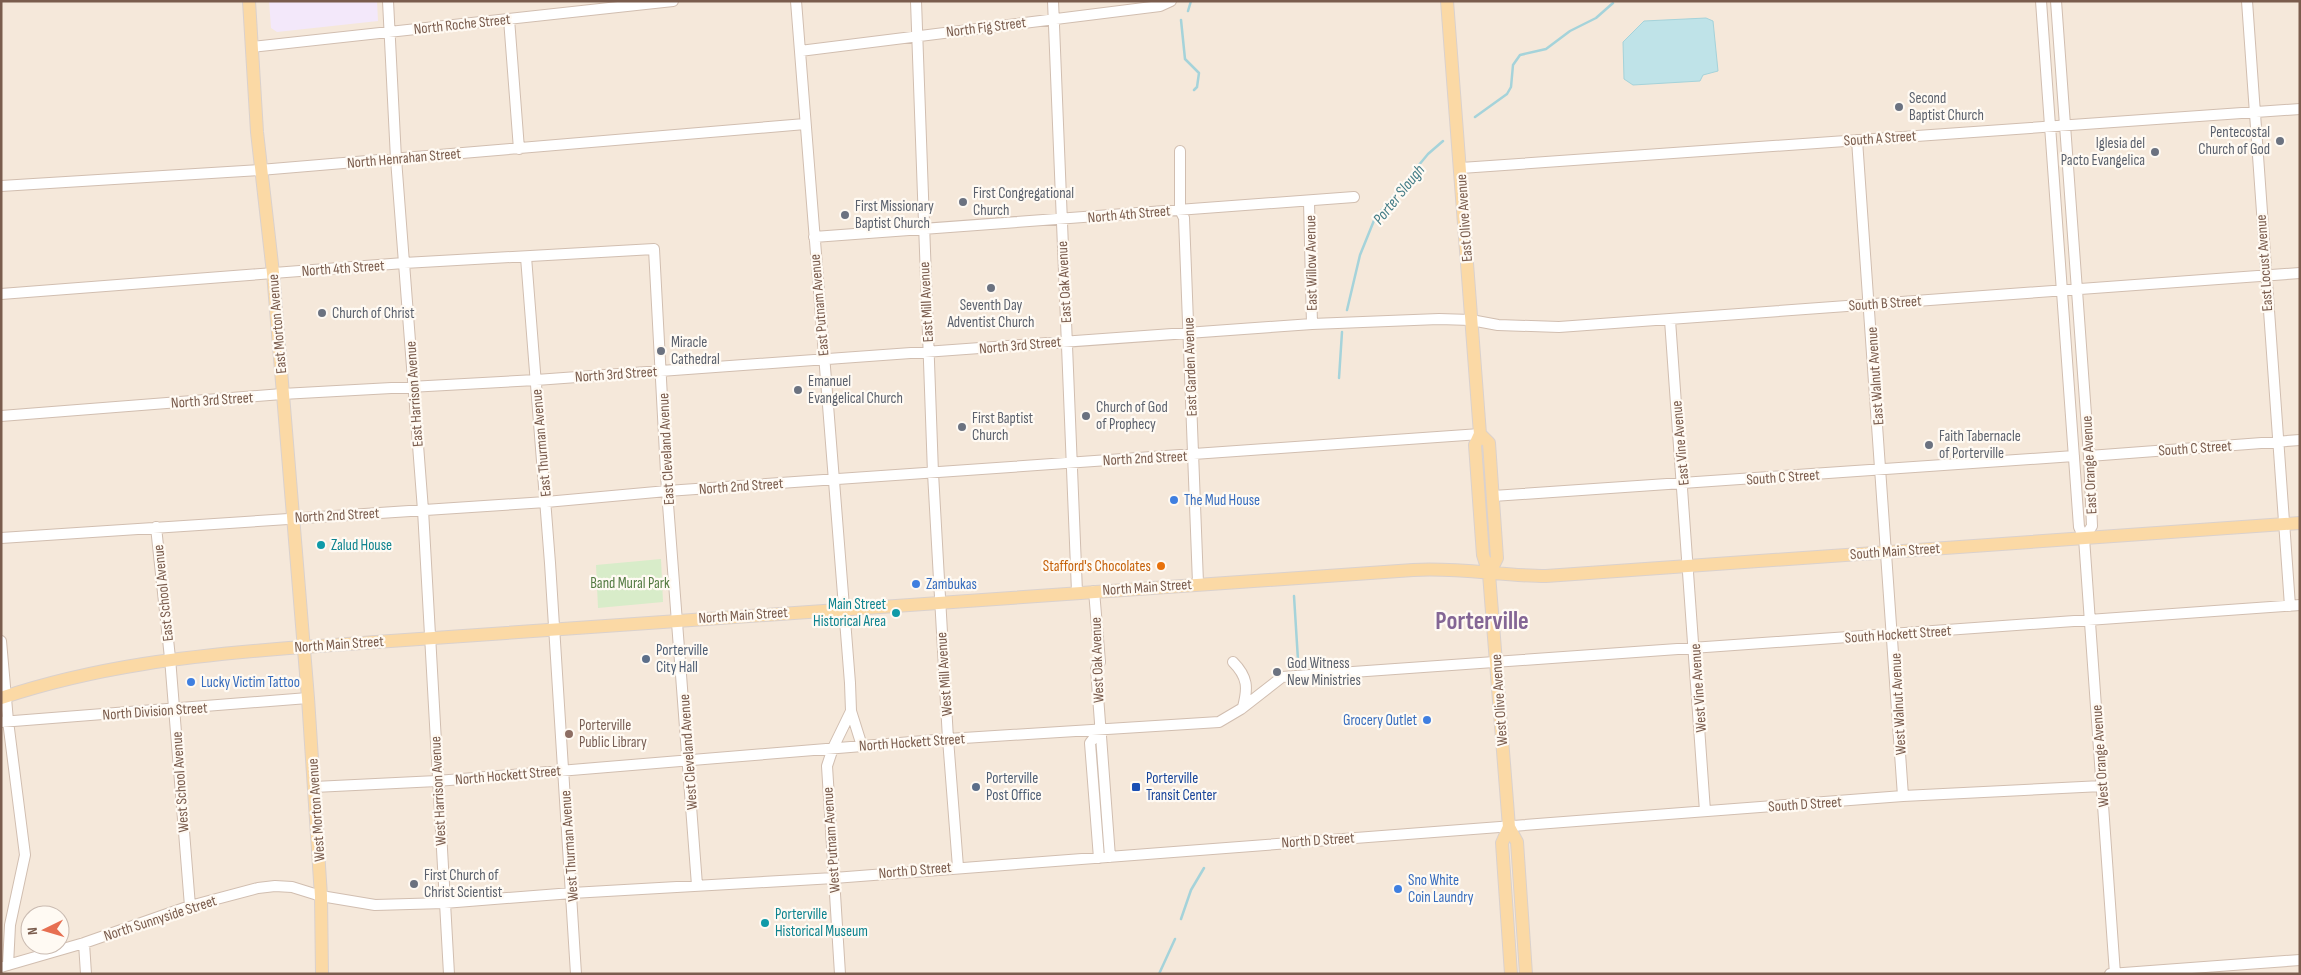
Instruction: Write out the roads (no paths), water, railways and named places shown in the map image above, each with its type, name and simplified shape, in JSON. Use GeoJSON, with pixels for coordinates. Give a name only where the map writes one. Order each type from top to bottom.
{"type":"FeatureCollection","features":[{"type":"Feature","properties":{"kind":"main road","name":"East Morton Avenue"},"geometry":{"type":"LineString","coordinates":[[249,1],[260,170],[273,273],[304,647]]}},
{"type":"Feature","properties":{"kind":"main road","name":"East Olive Avenue"},"geometry":{"type":"LineString","coordinates":[[1447,1],[1480,434],[1475,445],[1483,555],[1489,574]]}},
{"type":"Feature","properties":{"kind":"main road","name":"East Olive Avenue"},"geometry":{"type":"LineString","coordinates":[[1480,434],[1489,443],[1497,558],[1489,574]]}},
{"type":"Feature","properties":{"kind":"main road","name":"South Main Street"},"geometry":{"type":"LineString","coordinates":[[1489,574],[1546,576],[2300,523]]}},
{"type":"Feature","properties":{"kind":"main road","name":"North Main Street"},"geometry":{"type":"LineString","coordinates":[[4,698],[92,672],[170,658],[431,637],[1198,583],[1439,568],[1489,574]]}},
{"type":"Feature","properties":{"kind":"main road","name":"West Olive Avenue"},"geometry":{"type":"LineString","coordinates":[[1489,574],[1509,827],[1517,842],[1526,974]]}},
{"type":"Feature","properties":{"kind":"main road","name":"West Morton Avenue"},"geometry":{"type":"LineString","coordinates":[[304,647],[321,896],[322,974]]}},
{"type":"Feature","properties":{"kind":"main road","name":"West Olive Avenue"},"geometry":{"type":"LineString","coordinates":[[1509,827],[1502,843],[1511,974]]}},
{"type":"Feature","properties":{"kind":"street","name":"East Harrison Avenue"},"geometry":{"type":"LineString","coordinates":[[388,1],[396,159],[431,637]]}},
{"type":"Feature","properties":{"kind":"street","name":"North Roche Street"},"geometry":{"type":"LineString","coordinates":[[251,48],[672,1]]}},
{"type":"Feature","properties":{"kind":"street","name":"East Putnam Avenue"},"geometry":{"type":"LineString","coordinates":[[796,1],[845,608]]}},
{"type":"Feature","properties":{"kind":"street","name":"East Mill Avenue"},"geometry":{"type":"LineString","coordinates":[[916,1],[923,228],[939,602]]}},
{"type":"Feature","properties":{"kind":"street","name":"East Oak Avenue"},"geometry":{"type":"LineString","coordinates":[[1053,1],[1077,592]]}},
{"type":"Feature","properties":{"kind":"street","name":"North Fig Street"},"geometry":{"type":"LineString","coordinates":[[800,51],[1160,6],[1171,1]]}},
{"type":"Feature","properties":{"kind":"street","name":"East Orange Avenue"},"geometry":{"type":"LineString","coordinates":[[2041,1],[2079,527],[2084,538]]}},
{"type":"Feature","properties":{"kind":"street","name":"East Orange Avenue"},"geometry":{"type":"LineString","coordinates":[[2056,1],[2089,456],[2092,526],[2084,538]]}},
{"type":"Feature","properties":{"kind":"street","name":"East Locust Avenue"},"geometry":{"type":"LineString","coordinates":[[2247,1],[2276,442],[2283,524],[2295,606]]}},
{"type":"Feature","properties":{"kind":"street"},"geometry":{"type":"LineString","coordinates":[[509,19],[519,149]]}},
{"type":"Feature","properties":{"kind":"street","name":"South A Street"},"geometry":{"type":"LineString","coordinates":[[1461,168],[2300,108]]}},
{"type":"Feature","properties":{"kind":"street","name":"North Henrahan Street"},"geometry":{"type":"LineString","coordinates":[[1,186],[260,170],[805,124]]}},
{"type":"Feature","properties":{"kind":"street","name":"East Walnut Avenue"},"geometry":{"type":"LineString","coordinates":[[1857,140],[1882,470],[1886,552]]}},
{"type":"Feature","properties":{"kind":"street","name":"East Garden Avenue"},"geometry":{"type":"LineString","coordinates":[[1180,151],[1180,210],[1184,218],[1198,583]]}},
{"type":"Feature","properties":{"kind":"street","name":"North 4th Street"},"geometry":{"type":"LineString","coordinates":[[814,237],[1310,202],[1354,197]]}},
{"type":"Feature","properties":{"kind":"street","name":"East Willow Avenue"},"geometry":{"type":"LineString","coordinates":[[1310,202],[1312,324]]}},
{"type":"Feature","properties":{"kind":"street","name":"North 4th Street"},"geometry":{"type":"LineString","coordinates":[[1,294],[404,263],[654,248]]}},
{"type":"Feature","properties":{"kind":"street","name":"East Cleveland Avenue"},"geometry":{"type":"LineString","coordinates":[[654,248],[667,491],[678,620]]}},
{"type":"Feature","properties":{"kind":"street","name":"East Thurman Avenue"},"geometry":{"type":"LineString","coordinates":[[526,257],[555,628]]}},
{"type":"Feature","properties":{"kind":"street","name":"South B Street"},"geometry":{"type":"LineString","coordinates":[[1471,320],[1498,325],[1560,327],[2300,273]]}},
{"type":"Feature","properties":{"kind":"street","name":"North 3rd Street"},"geometry":{"type":"LineString","coordinates":[[1,416],[282,394],[536,380],[1188,332],[1408,319],[1471,320]]}},
{"type":"Feature","properties":{"kind":"street","name":"East Vine Avenue"},"geometry":{"type":"LineString","coordinates":[[1670,320],[1689,565]]}},
{"type":"Feature","properties":{"kind":"street","name":"North 2nd Street"},"geometry":{"type":"LineString","coordinates":[[1,538],[546,502],[667,491],[1480,434]]}},
{"type":"Feature","properties":{"kind":"street","name":"South C Street"},"geometry":{"type":"LineString","coordinates":[[2089,456],[2300,440]]}},
{"type":"Feature","properties":{"kind":"street","name":"South C Street"},"geometry":{"type":"LineString","coordinates":[[1493,496],[2074,456]]}},
{"type":"Feature","properties":{"kind":"street","name":"East School Avenue"},"geometry":{"type":"LineString","coordinates":[[156,527],[170,658]]}},
{"type":"Feature","properties":{"kind":"street","name":"West Orange Avenue"},"geometry":{"type":"LineString","coordinates":[[2084,538],[2115,974]]}},
{"type":"Feature","properties":{"kind":"street","name":"West Walnut Avenue"},"geometry":{"type":"LineString","coordinates":[[1886,552],[1894,634],[1903,796]]}},
{"type":"Feature","properties":{"kind":"street","name":"West Vine Avenue"},"geometry":{"type":"LineString","coordinates":[[1689,565],[1705,811]]}},
{"type":"Feature","properties":{"kind":"street","name":"West Oak Avenue"},"geometry":{"type":"LineString","coordinates":[[1094,591],[1100,662],[1096,669],[1110,857]]}},
{"type":"Feature","properties":{"kind":"street","name":"West Mill Avenue"},"geometry":{"type":"LineString","coordinates":[[939,602],[958,866]]}},
{"type":"Feature","properties":{"kind":"street","name":"South Hockett Street"},"geometry":{"type":"LineString","coordinates":[[1496,661],[1695,649],[2295,606]]}},
{"type":"Feature","properties":{"kind":"street","name":"West Putnam Avenue"},"geometry":{"type":"LineString","coordinates":[[845,608],[851,711],[862,746]]}},
{"type":"Feature","properties":{"kind":"street","name":"West Cleveland Avenue"},"geometry":{"type":"LineString","coordinates":[[678,620],[697,885]]}},
{"type":"Feature","properties":{"kind":"street","name":"West Thurman Avenue"},"geometry":{"type":"LineString","coordinates":[[555,628],[576,974]]}},
{"type":"Feature","properties":{"kind":"street","name":"West Harrison Avenue"},"geometry":{"type":"LineString","coordinates":[[431,637],[437,781],[449,974]]}},
{"type":"Feature","properties":{"kind":"street"},"geometry":{"type":"LineString","coordinates":[[1,641],[5,721],[25,855],[10,925],[5,966]]}},
{"type":"Feature","properties":{"kind":"street","name":"West School Avenue"},"geometry":{"type":"LineString","coordinates":[[170,658],[190,906]]}},
{"type":"Feature","properties":{"kind":"street","name":"North Hockett Street"},"geometry":{"type":"LineString","coordinates":[[314,787],[437,781],[948,739],[1218,722],[1243,707],[1282,677],[1496,661]]}},
{"type":"Feature","properties":{"kind":"street"},"geometry":{"type":"LineString","coordinates":[[1233,662],[1241,670],[1247,683],[1243,707]]}},
{"type":"Feature","properties":{"kind":"street","name":"North Division Street"},"geometry":{"type":"LineString","coordinates":[[5,721],[175,710],[308,698]]}},
{"type":"Feature","properties":{"kind":"street","name":"West Putnam Avenue"},"geometry":{"type":"LineString","coordinates":[[840,974],[827,766],[833,748],[851,711]]}},
{"type":"Feature","properties":{"kind":"street","name":"West Oak Avenue"},"geometry":{"type":"LineString","coordinates":[[1099,858],[1090,743],[1100,730]]}},
{"type":"Feature","properties":{"kind":"street","name":"South D Street"},"geometry":{"type":"LineString","coordinates":[[1509,827],[1903,796],[2102,786]]}},
{"type":"Feature","properties":{"kind":"street","name":"North D Street"},"geometry":{"type":"LineString","coordinates":[[321,896],[375,905],[444,903],[572,893],[834,878],[958,866],[1099,858],[1286,842],[1509,827]]}},
{"type":"Feature","properties":{"kind":"street","name":"North Sunnyside Street"},"geometry":{"type":"LineString","coordinates":[[5,966],[84,943],[190,906],[258,888],[292,887],[321,896]]}},
{"type":"Feature","properties":{"kind":"street"},"geometry":{"type":"LineString","coordinates":[[84,943],[86,974]]}},
{"type":"Feature","properties":{"kind":"street"},"geometry":{"type":"LineString","coordinates":[[2109,974],[2300,960]]}},
{"type":"Feature","properties":{"kind":"water"},"geometry":{"type":"Polygon","coordinates":[[[1706,18],[1713,21],[1718,71],[1703,75],[1700,81],[1633,85],[1624,79],[1623,42],[1644,21],[1706,18]]]}},
{"type":"Feature","properties":{"kind":"waterway"},"geometry":{"type":"LineString","coordinates":[[1188,11],[1191,1]]}},
{"type":"Feature","properties":{"kind":"waterway","name":"Porter Slough"},"geometry":{"type":"LineString","coordinates":[[1475,117],[1507,94],[1511,87],[1513,65],[1520,55],[1546,49],[1570,31],[1596,18],[1613,3]]}},
{"type":"Feature","properties":{"kind":"waterway"},"geometry":{"type":"LineString","coordinates":[[1181,20],[1185,59],[1199,73],[1197,87],[1194,90]]}},
{"type":"Feature","properties":{"kind":"waterway","name":"Porter Slough"},"geometry":{"type":"LineString","coordinates":[[1347,310],[1360,255],[1375,218],[1428,154],[1443,141]]}},
{"type":"Feature","properties":{"kind":"waterway","name":"Porter Slough"},"geometry":{"type":"LineString","coordinates":[[1339,378],[1342,332]]}},
{"type":"Feature","properties":{"kind":"waterway","name":"Porter Slough"},"geometry":{"type":"LineString","coordinates":[[1294,596],[1298,660]]}},
{"type":"Feature","properties":{"kind":"waterway","name":"Porter Slough"},"geometry":{"type":"LineString","coordinates":[[1181,919],[1191,890],[1204,868]]}},
{"type":"Feature","properties":{"kind":"waterway","name":"Porter Slough"},"geometry":{"type":"LineString","coordinates":[[1159,974],[1175,939]]}},
{"type":"Feature","properties":{"kind":"place","name":"Second Baptist Church"},"geometry":{"type":"Point","coordinates":[1899,107]}},
{"type":"Feature","properties":{"kind":"place","name":"Pentecostal Church of God"},"geometry":{"type":"Point","coordinates":[2280,141]}},
{"type":"Feature","properties":{"kind":"place","name":"Iglesia del Pacto Evangelica"},"geometry":{"type":"Point","coordinates":[2155,152]}},
{"type":"Feature","properties":{"kind":"place","name":"First Congregational Church"},"geometry":{"type":"Point","coordinates":[963,202]}},
{"type":"Feature","properties":{"kind":"place","name":"First Missionary Baptist Church"},"geometry":{"type":"Point","coordinates":[845,215]}},
{"type":"Feature","properties":{"kind":"place","name":"Seventh Day Adventist Church"},"geometry":{"type":"Point","coordinates":[991,288]}},
{"type":"Feature","properties":{"kind":"place","name":"Church of Christ"},"geometry":{"type":"Point","coordinates":[322,313]}},
{"type":"Feature","properties":{"kind":"place","name":"Miracle Cathedral"},"geometry":{"type":"Point","coordinates":[661,351]}},
{"type":"Feature","properties":{"kind":"place","name":"Emanuel Evangelical Church"},"geometry":{"type":"Point","coordinates":[798,390]}},
{"type":"Feature","properties":{"kind":"place","name":"Church of God of Prophecy"},"geometry":{"type":"Point","coordinates":[1086,416]}},
{"type":"Feature","properties":{"kind":"place","name":"First Baptist Church"},"geometry":{"type":"Point","coordinates":[962,427]}},
{"type":"Feature","properties":{"kind":"place","name":"Faith Tabernacle of Porterville"},"geometry":{"type":"Point","coordinates":[1929,445]}},
{"type":"Feature","properties":{"kind":"place","name":"The Mud House"},"geometry":{"type":"Point","coordinates":[1174,500]}},
{"type":"Feature","properties":{"kind":"place","name":"Zalud House"},"geometry":{"type":"Point","coordinates":[321,545]}},
{"type":"Feature","properties":{"kind":"place","name":"Stafford's Chocolates"},"geometry":{"type":"Point","coordinates":[1161,566]}},
{"type":"Feature","properties":{"kind":"place","name":"Zambukas"},"geometry":{"type":"Point","coordinates":[916,584]}},
{"type":"Feature","properties":{"kind":"place","name":"Main Street Historical Area"},"geometry":{"type":"Point","coordinates":[896,613]}},
{"type":"Feature","properties":{"kind":"place","name":"Porterville City Hall"},"geometry":{"type":"Point","coordinates":[646,659]}},
{"type":"Feature","properties":{"kind":"place","name":"God Witness New Ministries"},"geometry":{"type":"Point","coordinates":[1277,672]}},
{"type":"Feature","properties":{"kind":"place","name":"Lucky Victim Tattoo"},"geometry":{"type":"Point","coordinates":[191,682]}},
{"type":"Feature","properties":{"kind":"place","name":"Grocery Outlet"},"geometry":{"type":"Point","coordinates":[1427,720]}},
{"type":"Feature","properties":{"kind":"place","name":"Porterville Public Library"},"geometry":{"type":"Point","coordinates":[569,734]}},
{"type":"Feature","properties":{"kind":"place","name":"Porterville Post Office"},"geometry":{"type":"Point","coordinates":[976,787]}},
{"type":"Feature","properties":{"kind":"place","name":"Porterville Transit Center"},"geometry":{"type":"Point","coordinates":[1136,787]}},
{"type":"Feature","properties":{"kind":"place","name":"First Church of Christ Scientist"},"geometry":{"type":"Point","coordinates":[414,884]}},
{"type":"Feature","properties":{"kind":"place","name":"Sno White Coin Laundry"},"geometry":{"type":"Point","coordinates":[1398,889]}},
{"type":"Feature","properties":{"kind":"place","name":"Porterville Historical Museum"},"geometry":{"type":"Point","coordinates":[765,923]}},
{"type":"Feature","properties":{"kind":"district","name":"Porterville"},"geometry":{"type":"Point","coordinates":[1482,620]}},
{"type":"Feature","properties":{"kind":"park label","name":"Band Mural Park"},"geometry":{"type":"Point","coordinates":[630,583]}}]}
